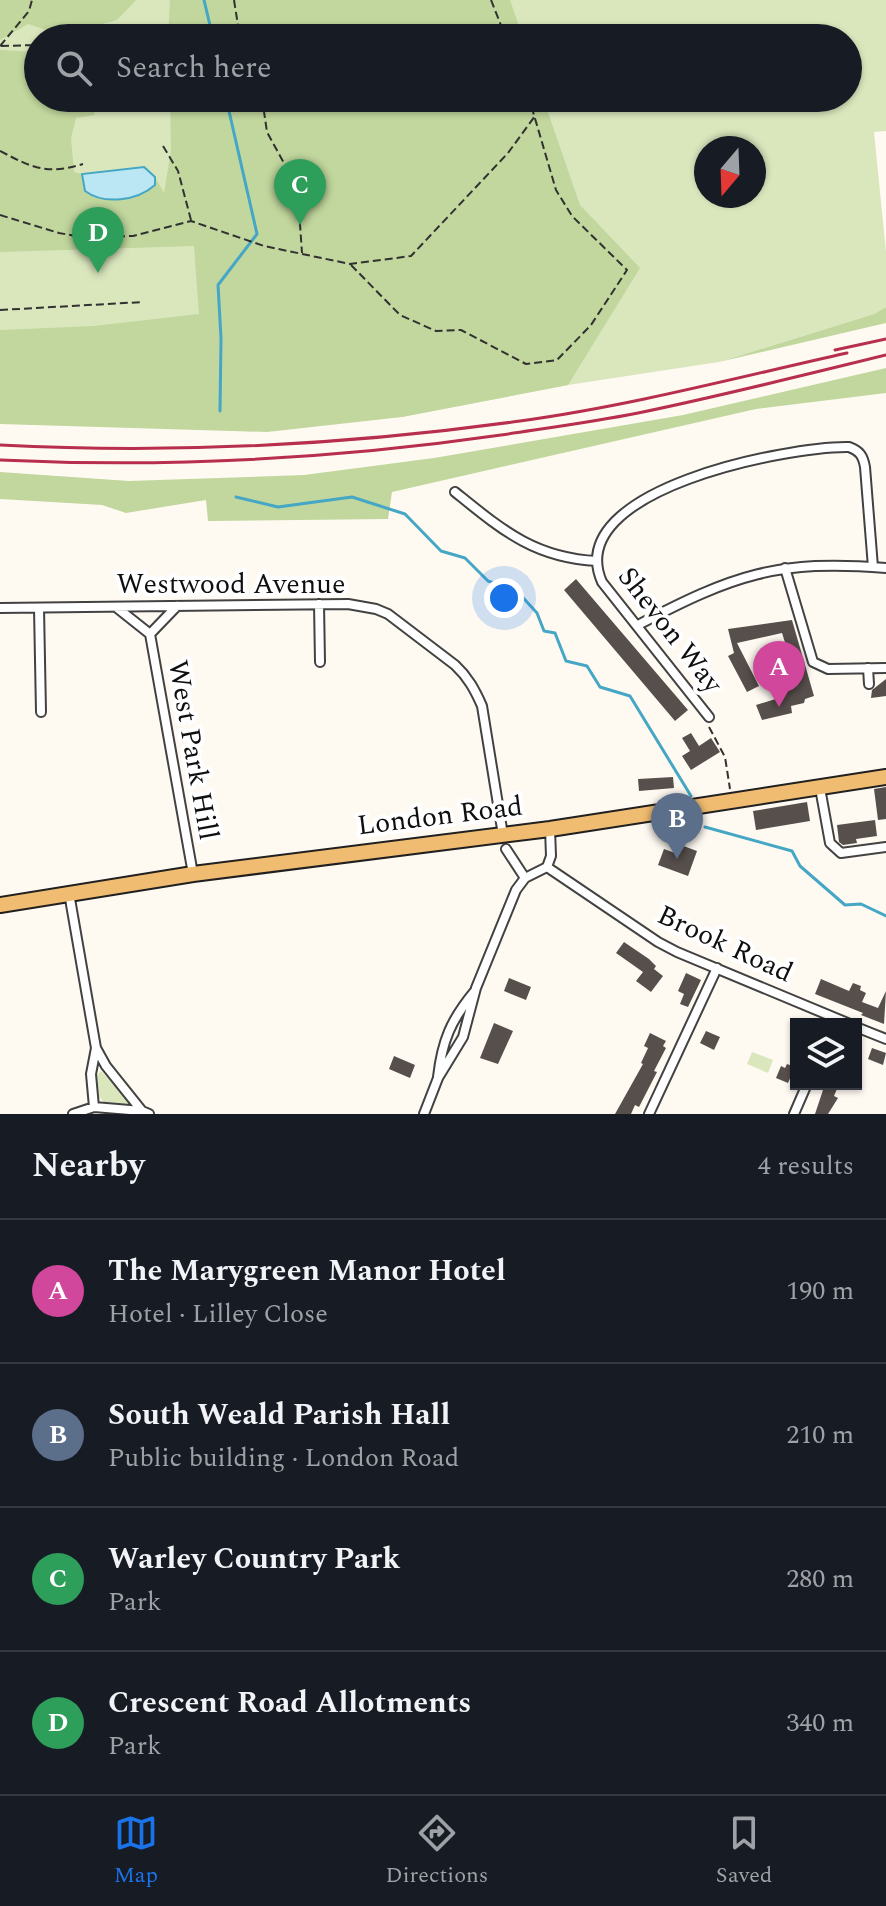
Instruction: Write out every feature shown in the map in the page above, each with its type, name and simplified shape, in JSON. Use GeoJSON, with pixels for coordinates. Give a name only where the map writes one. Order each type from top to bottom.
{"type":"FeatureCollection","features":[{"type":"Feature","properties":{"kind":"main road","name":"London Road"},"geometry":{"type":"LineString","coordinates":[[0,905],[193,874],[505,842],[550,829],[886,777]]}},
{"type":"Feature","properties":{"kind":"street","name":"Shevon Way"},"geometry":{"type":"LineString","coordinates":[[709,717],[602,582],[597,552],[609,528],[628,510],[702,474],[739,463],[801,451],[849,447],[863,456],[873,567]]}},
{"type":"Feature","properties":{"kind":"street"},"geometry":{"type":"LineString","coordinates":[[455,492],[501,529],[535,549],[597,561]]}},
{"type":"Feature","properties":{"kind":"street"},"geometry":{"type":"LineString","coordinates":[[638,625],[725,583],[785,568],[830,564],[886,568]]}},
{"type":"Feature","properties":{"kind":"street"},"geometry":{"type":"LineString","coordinates":[[785,568],[813,662],[828,669],[886,668]]}},
{"type":"Feature","properties":{"kind":"street"},"geometry":{"type":"LineString","coordinates":[[319,604],[320,662]]}},
{"type":"Feature","properties":{"kind":"street","name":"Westwood Avenue"},"geometry":{"type":"LineString","coordinates":[[0,608],[319,604],[362,606],[388,614],[464,673],[482,706],[505,842]]}},
{"type":"Feature","properties":{"kind":"street","name":"West Park Hill"},"geometry":{"type":"LineString","coordinates":[[150,634],[177,606]]}},
{"type":"Feature","properties":{"kind":"street","name":"West Park Hill"},"geometry":{"type":"LineString","coordinates":[[116,607],[150,634],[193,874]]}},
{"type":"Feature","properties":{"kind":"street"},"geometry":{"type":"LineString","coordinates":[[39,608],[41,712]]}},
{"type":"Feature","properties":{"kind":"street"},"geometry":{"type":"LineString","coordinates":[[868,668],[869,684]]}},
{"type":"Feature","properties":{"kind":"street"},"geometry":{"type":"LineString","coordinates":[[820,788],[830,843],[841,853],[886,847]]}},
{"type":"Feature","properties":{"kind":"street"},"geometry":{"type":"LineString","coordinates":[[424,1114],[438,1078],[463,1037],[476,988],[516,890],[525,878],[547,867],[551,856],[550,829]]}},
{"type":"Feature","properties":{"kind":"street"},"geometry":{"type":"LineString","coordinates":[[505,842],[525,878]]}},
{"type":"Feature","properties":{"kind":"street","name":"Brook Road"},"geometry":{"type":"LineString","coordinates":[[547,867],[658,942],[825,1018]]}},
{"type":"Feature","properties":{"kind":"street"},"geometry":{"type":"LineString","coordinates":[[69,893],[96,1048],[106,1066],[146,1113]]}},
{"type":"Feature","properties":{"kind":"street"},"geometry":{"type":"LineString","coordinates":[[649,1114],[717,968]]}},
{"type":"Feature","properties":{"kind":"street"},"geometry":{"type":"LineString","coordinates":[[438,1078],[441,1050],[456,1013],[476,988]]}},
{"type":"Feature","properties":{"kind":"street"},"geometry":{"type":"LineString","coordinates":[[862,1029],[886,1039]]}},
{"type":"Feature","properties":{"kind":"street"},"geometry":{"type":"LineString","coordinates":[[94,1107],[91,1074],[96,1048]]}},
{"type":"Feature","properties":{"kind":"street"},"geometry":{"type":"LineString","coordinates":[[794,1114],[804,1090]]}},
{"type":"Feature","properties":{"kind":"street"},"geometry":{"type":"LineString","coordinates":[[73,1114],[94,1107],[146,1113]]}},
{"type":"Feature","properties":{"kind":"path"},"geometry":{"type":"LineString","coordinates":[[0,46],[29,11],[32,0]]}},
{"type":"Feature","properties":{"kind":"path"},"geometry":{"type":"LineString","coordinates":[[234,0],[238,24]]}},
{"type":"Feature","properties":{"kind":"path"},"geometry":{"type":"LineString","coordinates":[[491,0],[500,24]]}},
{"type":"Feature","properties":{"kind":"path"},"geometry":{"type":"LineString","coordinates":[[0,46],[24,45]]}},
{"type":"Feature","properties":{"kind":"path"},"geometry":{"type":"LineString","coordinates":[[264,112],[267,132],[291,176],[297,198],[302,254]]}},
{"type":"Feature","properties":{"kind":"path"},"geometry":{"type":"LineString","coordinates":[[350,264],[400,315],[436,331],[461,330],[526,364],[557,360],[591,325],[627,270],[572,216],[556,190],[534,112]]}},
{"type":"Feature","properties":{"kind":"path"},"geometry":{"type":"LineString","coordinates":[[0,215],[81,237],[133,236],[191,221],[264,246],[350,264],[411,256],[499,163],[535,116]]}},
{"type":"Feature","properties":{"kind":"path"},"geometry":{"type":"LineString","coordinates":[[163,146],[178,171],[191,221]]}},
{"type":"Feature","properties":{"kind":"path"},"geometry":{"type":"LineString","coordinates":[[0,151],[42,170],[83,164]]}},
{"type":"Feature","properties":{"kind":"path"},"geometry":{"type":"LineString","coordinates":[[0,310],[143,302]]}},
{"type":"Feature","properties":{"kind":"path"},"geometry":{"type":"LineString","coordinates":[[709,717],[705,721],[725,757],[732,802]]}},
{"type":"Feature","properties":{"kind":"green space"},"geometry":{"type":"Polygon","coordinates":[[[0,0],[886,0],[886,131],[874,132],[886,252],[886,307],[874,314],[719,362],[568,385],[402,417],[0,424],[0,0]]]}},
{"type":"Feature","properties":{"kind":"green space"},"geometry":{"type":"Polygon","coordinates":[[[0,0],[136,0],[117,20],[102,24],[24,24],[0,40],[0,0]]]}},
{"type":"Feature","properties":{"kind":"green space"},"geometry":{"type":"Polygon","coordinates":[[[170,0],[510,0],[518,24],[169,24],[170,0]]]}},
{"type":"Feature","properties":{"kind":"green space"},"geometry":{"type":"Polygon","coordinates":[[[0,50],[24,51],[24,112],[95,112],[94,115],[76,118],[71,138],[74,172],[82,174],[83,182],[93,197],[133,196],[154,185],[155,177],[164,193],[171,151],[170,112],[548,112],[580,205],[640,268],[568,385],[402,417],[267,432],[0,424],[0,330],[94,326],[199,314],[194,246],[0,252],[0,50]]]}},
{"type":"Feature","properties":{"kind":"green space"},"geometry":{"type":"Polygon","coordinates":[[[886,307],[886,323],[719,362],[874,314],[886,307]]]}},
{"type":"Feature","properties":{"kind":"green space"},"geometry":{"type":"Polygon","coordinates":[[[886,368],[886,393],[756,409],[392,492],[388,519],[208,521],[206,500],[126,513],[102,505],[0,499],[0,472],[129,481],[304,475],[434,458],[683,415],[886,368]]]}},
{"type":"Feature","properties":{"kind":"green space"},"geometry":{"type":"Polygon","coordinates":[[[752,1052],[773,1060],[768,1073],[747,1064],[752,1052]]]}},
{"type":"Feature","properties":{"kind":"green space"},"geometry":{"type":"Polygon","coordinates":[[[101,1071],[129,1104],[104,1102],[99,1097],[97,1075],[101,1071]]]}},
{"type":"Feature","properties":{"kind":"water"},"geometry":{"type":"Polygon","coordinates":[[[144,167],[155,177],[155,185],[139,195],[111,199],[85,191],[82,174],[144,167]]]}},
{"type":"Feature","properties":{"kind":"building"},"geometry":{"type":"Polygon","coordinates":[[[576,579],[688,710],[675,721],[564,590],[576,579]]]}},
{"type":"Feature","properties":{"kind":"building"},"geometry":{"type":"Polygon","coordinates":[[[792,620],[814,696],[805,699],[804,703],[791,706],[792,713],[762,720],[756,705],[782,697],[774,662],[790,658],[782,633],[737,643],[759,686],[747,692],[728,656],[734,653],[728,629],[792,620]]]}},
{"type":"Feature","properties":{"kind":"building"},"geometry":{"type":"Polygon","coordinates":[[[886,679],[886,696],[871,698],[872,690],[886,679]]]}},
{"type":"Feature","properties":{"kind":"building"},"geometry":{"type":"Polygon","coordinates":[[[691,733],[699,746],[711,738],[720,752],[691,770],[682,756],[690,751],[682,738],[691,733]]]}},
{"type":"Feature","properties":{"kind":"building"},"geometry":{"type":"Polygon","coordinates":[[[673,777],[674,788],[639,791],[638,779],[673,777]]]}},
{"type":"Feature","properties":{"kind":"building"},"geometry":{"type":"Polygon","coordinates":[[[886,787],[886,819],[878,820],[874,789],[886,787]]]}},
{"type":"Feature","properties":{"kind":"building"},"geometry":{"type":"Polygon","coordinates":[[[807,802],[810,821],[756,830],[753,811],[807,802]]]}},
{"type":"Feature","properties":{"kind":"building"},"geometry":{"type":"Polygon","coordinates":[[[875,820],[877,836],[856,839],[857,843],[843,845],[839,842],[837,825],[875,820]]]}},
{"type":"Feature","properties":{"kind":"building"},"geometry":{"type":"Polygon","coordinates":[[[678,844],[697,851],[688,876],[658,865],[664,849],[675,853],[678,844]]]}},
{"type":"Feature","properties":{"kind":"building"},"geometry":{"type":"Polygon","coordinates":[[[624,942],[649,959],[656,966],[654,969],[663,976],[651,992],[636,981],[643,972],[616,953],[624,942]]]}},
{"type":"Feature","properties":{"kind":"building"},"geometry":{"type":"Polygon","coordinates":[[[686,973],[701,980],[688,1007],[680,1004],[684,994],[678,991],[686,973]]]}},
{"type":"Feature","properties":{"kind":"building"},"geometry":{"type":"Polygon","coordinates":[[[509,978],[531,987],[526,1000],[504,991],[509,978]]]}},
{"type":"Feature","properties":{"kind":"building"},"geometry":{"type":"Polygon","coordinates":[[[821,979],[849,991],[853,983],[861,986],[860,990],[866,993],[862,1002],[878,1008],[886,991],[884,1024],[815,994],[821,979]]]}},
{"type":"Feature","properties":{"kind":"building"},"geometry":{"type":"Polygon","coordinates":[[[494,1023],[513,1031],[498,1064],[480,1058],[494,1023]]]}},
{"type":"Feature","properties":{"kind":"building"},"geometry":{"type":"Polygon","coordinates":[[[706,1031],[720,1037],[714,1050],[700,1043],[706,1031]]]}},
{"type":"Feature","properties":{"kind":"building"},"geometry":{"type":"Polygon","coordinates":[[[650,1033],[666,1041],[663,1046],[666,1048],[654,1071],[657,1072],[639,1107],[635,1105],[631,1114],[615,1114],[643,1064],[648,1048],[644,1046],[650,1033]]]}},
{"type":"Feature","properties":{"kind":"building"},"geometry":{"type":"Polygon","coordinates":[[[872,1048],[886,1053],[883,1065],[868,1059],[872,1048]]]}},
{"type":"Feature","properties":{"kind":"building"},"geometry":{"type":"Polygon","coordinates":[[[394,1056],[415,1065],[410,1078],[389,1069],[394,1056]]]}},
{"type":"Feature","properties":{"kind":"building"},"geometry":{"type":"Polygon","coordinates":[[[787,1064],[790,1065],[788,1083],[776,1078],[781,1066],[785,1068],[787,1064]]]}},
{"type":"Feature","properties":{"kind":"building"},"geometry":{"type":"Polygon","coordinates":[[[823,1090],[836,1090],[834,1096],[838,1098],[828,1114],[815,1114],[823,1090]]]}},
{"type":"Feature","properties":{"kind":"waterway"},"geometry":{"type":"LineString","coordinates":[[204,0],[210,24]]}},
{"type":"Feature","properties":{"kind":"waterway"},"geometry":{"type":"LineString","coordinates":[[220,411],[218,285],[257,234],[229,112]]}},
{"type":"Feature","properties":{"kind":"waterway"},"geometry":{"type":"LineString","coordinates":[[236,497],[278,507],[352,497],[405,514],[441,551],[465,558],[488,581],[516,590],[537,613],[544,631],[555,633],[566,661],[587,666],[600,687],[630,696],[691,796]]}},
{"type":"Feature","properties":{"kind":"waterway"},"geometry":{"type":"LineString","coordinates":[[705,827],[792,851],[800,866],[845,905],[861,904],[886,916]]}},
{"type":"Feature","properties":{"kind":"railway"},"geometry":{"type":"LineString","coordinates":[[835,350],[886,339]]}},
{"type":"Feature","properties":{"kind":"railway"},"geometry":{"type":"LineString","coordinates":[[0,445],[196,448],[391,436],[520,421],[602,407],[847,353]]}},
{"type":"Feature","properties":{"kind":"railway"},"geometry":{"type":"LineString","coordinates":[[0,460],[126,463],[251,460],[438,443],[638,413],[886,355]]}},
{"type":"Feature","properties":{"kind":"place","name":"Warley Country Park"},"geometry":{"type":"Point","coordinates":[300,225]}},
{"type":"Feature","properties":{"kind":"place","name":"Crescent Road Allotments"},"geometry":{"type":"Point","coordinates":[98,273]}},
{"type":"Feature","properties":{"kind":"place","name":"The Marygreen Manor Hotel"},"geometry":{"type":"Point","coordinates":[779,707]}},
{"type":"Feature","properties":{"kind":"place","name":"South Weald Parish Hall"},"geometry":{"type":"Point","coordinates":[677,859]}}]}
